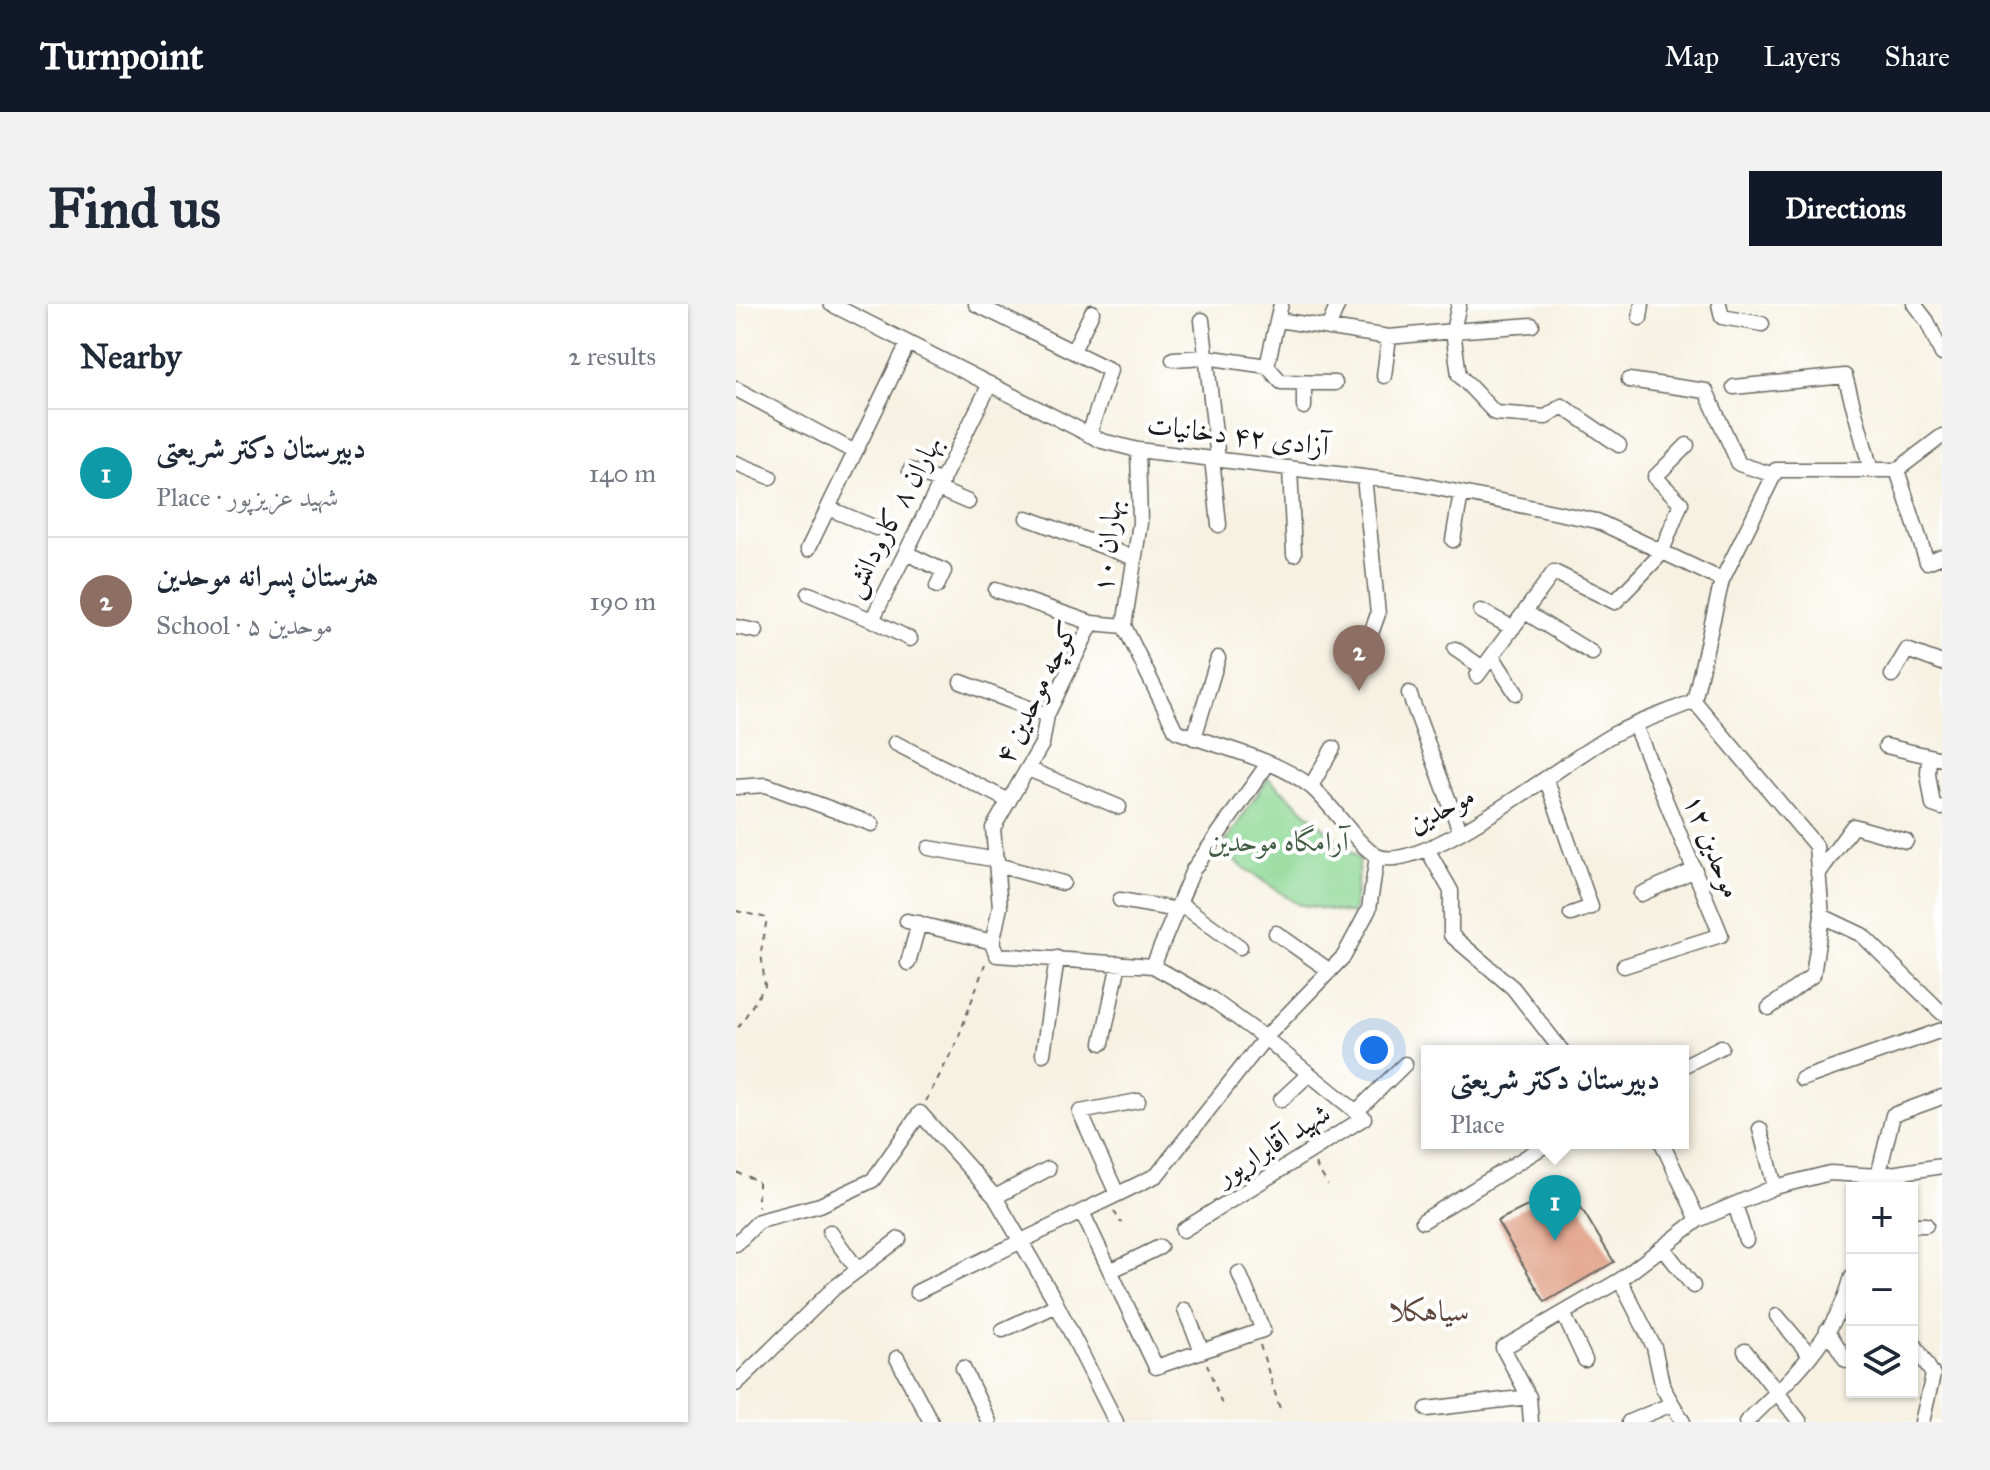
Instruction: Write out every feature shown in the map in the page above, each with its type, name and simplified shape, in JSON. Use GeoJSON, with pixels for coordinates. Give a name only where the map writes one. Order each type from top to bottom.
{"type":"FeatureCollection","features":[{"type":"Feature","properties":{"kind":"street","name":"آزادی ۴۲ دخانیات"},"geometry":{"type":"LineString","coordinates":[[831,304],[859,310],[908,343],[1089,435],[1138,450],[1364,477],[1597,521],[1661,554],[1722,580]]}},
{"type":"Feature","properties":{"kind":"street"},"geometry":{"type":"LineString","coordinates":[[976,304],[1110,370],[1089,435]]}},
{"type":"Feature","properties":{"kind":"street"},"geometry":{"type":"LineString","coordinates":[[1267,366],[1281,304]]}},
{"type":"Feature","properties":{"kind":"street"},"geometry":{"type":"LineString","coordinates":[[1328,328],[1338,304]]}},
{"type":"Feature","properties":{"kind":"street"},"geometry":{"type":"LineString","coordinates":[[1459,304],[1453,331],[1459,375],[1495,413],[1546,417],[1562,406],[1619,445]]}},
{"type":"Feature","properties":{"kind":"street"},"geometry":{"type":"LineString","coordinates":[[1719,304],[1722,317],[1762,324]]}},
{"type":"Feature","properties":{"kind":"street"},"geometry":{"type":"LineString","coordinates":[[1914,304],[1927,321],[1942,354]]}},
{"type":"Feature","properties":{"kind":"street"},"geometry":{"type":"LineString","coordinates":[[1073,351],[1092,312]]}},
{"type":"Feature","properties":{"kind":"street"},"geometry":{"type":"LineString","coordinates":[[1202,320],[1219,525]]}},
{"type":"Feature","properties":{"kind":"street"},"geometry":{"type":"LineString","coordinates":[[1278,320],[1389,337],[1532,325]]}},
{"type":"Feature","properties":{"kind":"street"},"geometry":{"type":"LineString","coordinates":[[1384,376],[1389,337]]}},
{"type":"Feature","properties":{"kind":"street"},"geometry":{"type":"LineString","coordinates":[[808,549],[908,343]]}},
{"type":"Feature","properties":{"kind":"street"},"geometry":{"type":"LineString","coordinates":[[1173,359],[1206,357],[1267,366],[1281,382],[1335,383]]}},
{"type":"Feature","properties":{"kind":"street"},"geometry":{"type":"LineString","coordinates":[[1734,387],[1845,376],[1871,470]]}},
{"type":"Feature","properties":{"kind":"street"},"geometry":{"type":"LineString","coordinates":[[1629,380],[1706,391],[1739,464],[1774,475]]}},
{"type":"Feature","properties":{"kind":"street"},"geometry":{"type":"LineString","coordinates":[[1304,383],[1304,407]]}},
{"type":"Feature","properties":{"kind":"street","name":"بهاران ۸ کارودانش"},"geometry":{"type":"LineString","coordinates":[[809,594],[872,620],[990,384]]}},
{"type":"Feature","properties":{"kind":"street"},"geometry":{"type":"LineString","coordinates":[[736,389],[853,451]]}},
{"type":"Feature","properties":{"kind":"street"},"geometry":{"type":"LineString","coordinates":[[1769,1008],[1813,975],[1822,916],[1816,846],[1694,701],[1722,580],[1776,470],[1897,470],[1942,436]]}},
{"type":"Feature","properties":{"kind":"street"},"geometry":{"type":"LineString","coordinates":[[1484,667],[1554,572],[1615,602],[1661,554],[1681,503],[1655,477],[1687,445]]}},
{"type":"Feature","properties":{"kind":"street","name":"بهاران ۱۰"},"geometry":{"type":"LineString","coordinates":[[1138,450],[1140,523],[1124,626],[1176,731],[1194,738]]}},
{"type":"Feature","properties":{"kind":"street"},"geometry":{"type":"LineString","coordinates":[[736,463],[770,477]]}},
{"type":"Feature","properties":{"kind":"street"},"geometry":{"type":"LineString","coordinates":[[1290,468],[1294,554]]}},
{"type":"Feature","properties":{"kind":"street"},"geometry":{"type":"LineString","coordinates":[[910,470],[968,502]]}},
{"type":"Feature","properties":{"kind":"street"},"geometry":{"type":"LineString","coordinates":[[1897,470],[1927,562],[1942,556]]}},
{"type":"Feature","properties":{"kind":"street"},"geometry":{"type":"LineString","coordinates":[[1364,477],[1378,614],[1369,639]]}},
{"type":"Feature","properties":{"kind":"street"},"geometry":{"type":"LineString","coordinates":[[1453,540],[1461,493]]}},
{"type":"Feature","properties":{"kind":"street"},"geometry":{"type":"LineString","coordinates":[[828,508],[876,528]]}},
{"type":"Feature","properties":{"kind":"street"},"geometry":{"type":"LineString","coordinates":[[1027,518],[1134,558]]}},
{"type":"Feature","properties":{"kind":"street"},"geometry":{"type":"LineString","coordinates":[[906,553],[944,571],[937,586]]}},
{"type":"Feature","properties":{"kind":"street"},"geometry":{"type":"LineString","coordinates":[[996,590],[1092,623]]}},
{"type":"Feature","properties":{"kind":"street"},"geometry":{"type":"LineString","coordinates":[[1481,611],[1513,628]]}},
{"type":"Feature","properties":{"kind":"street"},"geometry":{"type":"LineString","coordinates":[[1525,612],[1592,653]]}},
{"type":"Feature","properties":{"kind":"street"},"geometry":{"type":"LineString","coordinates":[[872,620],[910,639]]}},
{"type":"Feature","properties":{"kind":"street","name":"کوچه موحدین ۴"},"geometry":{"type":"LineString","coordinates":[[992,943],[1000,907],[993,828],[1042,744],[1047,715],[1092,623],[1124,626]]}},
{"type":"Feature","properties":{"kind":"street"},"geometry":{"type":"LineString","coordinates":[[736,627],[756,631]]}},
{"type":"Feature","properties":{"kind":"street"},"geometry":{"type":"LineString","coordinates":[[1455,649],[1516,693]]}},
{"type":"Feature","properties":{"kind":"street"},"geometry":{"type":"LineString","coordinates":[[1892,675],[1907,650],[1942,663]]}},
{"type":"Feature","properties":{"kind":"street"},"geometry":{"type":"LineString","coordinates":[[917,1292],[1157,1175],[1265,1038],[1344,956],[1369,909],[1377,856],[1311,786],[1267,765],[1194,738],[1218,658]]}},
{"type":"Feature","properties":{"kind":"street"},"geometry":{"type":"LineString","coordinates":[[961,682],[1047,715]]}},
{"type":"Feature","properties":{"kind":"street"},"geometry":{"type":"LineString","coordinates":[[1409,693],[1460,831]]}},
{"type":"Feature","properties":{"kind":"street","name":"موحدین"},"geometry":{"type":"LineString","coordinates":[[1377,856],[1397,858],[1427,849],[1547,781],[1615,733],[1694,701]]}},
{"type":"Feature","properties":{"kind":"street","name":"موحدین ۱۲"},"geometry":{"type":"LineString","coordinates":[[1624,966],[1721,935],[1635,726]]}},
{"type":"Feature","properties":{"kind":"street"},"geometry":{"type":"LineString","coordinates":[[895,743],[1009,801]]}},
{"type":"Feature","properties":{"kind":"street"},"geometry":{"type":"LineString","coordinates":[[1886,746],[1936,758],[1928,774],[1933,805],[1942,808]]}},
{"type":"Feature","properties":{"kind":"street"},"geometry":{"type":"LineString","coordinates":[[1311,786],[1333,748]]}},
{"type":"Feature","properties":{"kind":"street"},"geometry":{"type":"LineString","coordinates":[[908,963],[913,922],[992,943],[997,955],[1153,966],[1193,870],[1267,765]]}},
{"type":"Feature","properties":{"kind":"street"},"geometry":{"type":"LineString","coordinates":[[1028,769],[1119,807]]}},
{"type":"Feature","properties":{"kind":"street"},"geometry":{"type":"LineString","coordinates":[[1547,781],[1591,907],[1571,914]]}},
{"type":"Feature","properties":{"kind":"street"},"geometry":{"type":"LineString","coordinates":[[736,787],[766,785],[872,824]]}},
{"type":"Feature","properties":{"kind":"street"},"geometry":{"type":"LineString","coordinates":[[1818,874],[1853,826],[1906,841]]}},
{"type":"Feature","properties":{"kind":"street"},"geometry":{"type":"LineString","coordinates":[[929,848],[997,863],[1063,883]]}},
{"type":"Feature","properties":{"kind":"street"},"geometry":{"type":"LineString","coordinates":[[1427,849],[1451,891],[1451,935],[1513,988],[1557,1045]]}},
{"type":"Feature","properties":{"kind":"street"},"geometry":{"type":"LineString","coordinates":[[1641,894],[1695,870]]}},
{"type":"Feature","properties":{"kind":"street"},"geometry":{"type":"LineString","coordinates":[[1120,900],[1179,907],[1240,947]]}},
{"type":"Feature","properties":{"kind":"street"},"geometry":{"type":"LineString","coordinates":[[1822,916],[1862,935],[1937,1004],[1942,1013]]}},
{"type":"Feature","properties":{"kind":"street"},"geometry":{"type":"LineString","coordinates":[[1276,933],[1330,971]]}},
{"type":"Feature","properties":{"kind":"street"},"geometry":{"type":"LineString","coordinates":[[1043,1054],[1057,958]]}},
{"type":"Feature","properties":{"kind":"street"},"geometry":{"type":"LineString","coordinates":[[1102,1043],[1119,963]]}},
{"type":"Feature","properties":{"kind":"street","name":"شهید آقابرارپور"},"geometry":{"type":"LineString","coordinates":[[1153,966],[1210,998],[1364,1118],[1183,1230]]}},
{"type":"Feature","properties":{"kind":"street"},"geometry":{"type":"LineString","coordinates":[[1802,1079],[1942,1030]]}},
{"type":"Feature","properties":{"kind":"street"},"geometry":{"type":"LineString","coordinates":[[1689,1063],[1721,1047]]}},
{"type":"Feature","properties":{"kind":"street"},"geometry":{"type":"LineString","coordinates":[[1356,1112],[1405,1064]]}},
{"type":"Feature","properties":{"kind":"street"},"geometry":{"type":"LineString","coordinates":[[1281,1100],[1309,1074]]}},
{"type":"Feature","properties":{"kind":"street"},"geometry":{"type":"LineString","coordinates":[[1876,1182],[1893,1115],[1942,1097]]}},
{"type":"Feature","properties":{"kind":"street"},"geometry":{"type":"LineString","coordinates":[[1117,1194],[1080,1112],[1138,1101]]}},
{"type":"Feature","properties":{"kind":"street"},"geometry":{"type":"LineString","coordinates":[[736,1244],[759,1221],[820,1205],[873,1180],[920,1113],[995,1197],[1057,1305],[1116,1422]]}},
{"type":"Feature","properties":{"kind":"street"},"geometry":{"type":"LineString","coordinates":[[1760,1129],[1775,1187]]}},
{"type":"Feature","properties":{"kind":"street"},"geometry":{"type":"LineString","coordinates":[[1423,1221],[1539,1149]]}},
{"type":"Feature","properties":{"kind":"street"},"geometry":{"type":"LineString","coordinates":[[1665,1149],[1698,1220]]}},
{"type":"Feature","properties":{"kind":"street"},"geometry":{"type":"LineString","coordinates":[[1531,1422],[1529,1397],[1503,1348],[1620,1280],[1698,1220],[1775,1187],[1830,1173],[1876,1182],[1942,1166]]}},
{"type":"Feature","properties":{"kind":"street"},"geometry":{"type":"LineString","coordinates":[[995,1197],[1048,1169]]}},
{"type":"Feature","properties":{"kind":"street"},"geometry":{"type":"LineString","coordinates":[[1735,1204],[1746,1240]]}},
{"type":"Feature","properties":{"kind":"street"},"geometry":{"type":"LineString","coordinates":[[1082,1212],[1156,1367],[1263,1330],[1239,1273]]}},
{"type":"Feature","properties":{"kind":"street"},"geometry":{"type":"LineString","coordinates":[[830,1232],[858,1270]]}},
{"type":"Feature","properties":{"kind":"street"},"geometry":{"type":"LineString","coordinates":[[736,1384],[834,1288],[899,1239]]}},
{"type":"Feature","properties":{"kind":"street"},"geometry":{"type":"LineString","coordinates":[[1110,1271],[1160,1247]]}},
{"type":"Feature","properties":{"kind":"street"},"geometry":{"type":"LineString","coordinates":[[1663,1248],[1693,1286]]}},
{"type":"Feature","properties":{"kind":"street"},"geometry":{"type":"LineString","coordinates":[[1620,1280],[1654,1347],[1663,1388],[1683,1422]]}},
{"type":"Feature","properties":{"kind":"street"},"geometry":{"type":"LineString","coordinates":[[1746,1422],[1810,1355],[1846,1301]]}},
{"type":"Feature","properties":{"kind":"street"},"geometry":{"type":"LineString","coordinates":[[1003,1330],[1057,1305]]}},
{"type":"Feature","properties":{"kind":"street"},"geometry":{"type":"LineString","coordinates":[[1185,1310],[1202,1351]]}},
{"type":"Feature","properties":{"kind":"street"},"geometry":{"type":"LineString","coordinates":[[1563,1313],[1585,1360]]}},
{"type":"Feature","properties":{"kind":"street"},"geometry":{"type":"LineString","coordinates":[[1777,1316],[1810,1355]]}},
{"type":"Feature","properties":{"kind":"street"},"geometry":{"type":"LineString","coordinates":[[1827,1330],[1846,1360]]}},
{"type":"Feature","properties":{"kind":"street"},"geometry":{"type":"LineString","coordinates":[[1918,1350],[1933,1375],[1935,1394],[1922,1422]]}},
{"type":"Feature","properties":{"kind":"street"},"geometry":{"type":"LineString","coordinates":[[1745,1351],[1800,1422]]}},
{"type":"Feature","properties":{"kind":"street"},"geometry":{"type":"LineString","coordinates":[[897,1358],[931,1422]]}},
{"type":"Feature","properties":{"kind":"street"},"geometry":{"type":"LineString","coordinates":[[963,1368],[989,1422]]}},
{"type":"Feature","properties":{"kind":"street"},"geometry":{"type":"LineString","coordinates":[[1427,1409],[1529,1397]]}},
{"type":"Feature","properties":{"kind":"street"},"geometry":{"type":"LineString","coordinates":[[1629,1422],[1672,1404]]}},
{"type":"Feature","properties":{"kind":"path"},"geometry":{"type":"LineString","coordinates":[[736,911],[767,918],[761,952],[765,986],[736,1031]]}},
{"type":"Feature","properties":{"kind":"path"},"geometry":{"type":"LineString","coordinates":[[920,1113],[956,1044],[992,943]]}},
{"type":"Feature","properties":{"kind":"path"},"geometry":{"type":"LineString","coordinates":[[1308,1153],[1328,1185]]}},
{"type":"Feature","properties":{"kind":"path"},"geometry":{"type":"LineString","coordinates":[[736,1172],[758,1181],[759,1221]]}},
{"type":"Feature","properties":{"kind":"path"},"geometry":{"type":"LineString","coordinates":[[1256,1333],[1281,1412]]}},
{"type":"Feature","properties":{"kind":"path"},"geometry":{"type":"LineString","coordinates":[[1202,1351],[1222,1405]]}},
{"type":"Feature","properties":{"kind":"green space","name":"آرامگاه موحدین"},"geometry":{"type":"Polygon","coordinates":[[[1268,778],[1360,860],[1353,914],[1297,904],[1220,851],[1268,778]]]}},
{"type":"Feature","properties":{"kind":"building"},"geometry":{"type":"Polygon","coordinates":[[[1568,1186],[1614,1262],[1545,1302],[1497,1221],[1568,1186]]]}},
{"type":"Feature","properties":{"kind":"place","name":"هنرستان پسرانه موحدین"},"geometry":{"type":"Point","coordinates":[1359,691]}},
{"type":"Feature","properties":{"kind":"place","name":"دبیرستان دکتر شریعتی"},"geometry":{"type":"Point","coordinates":[1555,1241]}},
{"type":"Feature","properties":{"kind":"district","name":"سیاهکلا"},"geometry":{"type":"Point","coordinates":[1429,1311]}}]}
